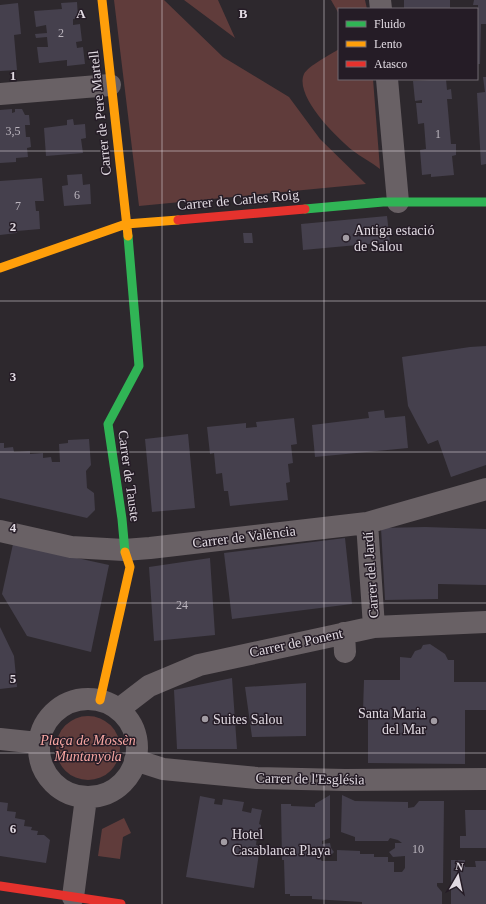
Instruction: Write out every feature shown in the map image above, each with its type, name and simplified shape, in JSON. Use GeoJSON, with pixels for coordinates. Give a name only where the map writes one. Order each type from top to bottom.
{"type":"FeatureCollection","features":[{"type":"Feature","properties":{"kind":"street","name":"Carrer de Pere Martell"},"geometry":{"type":"LineString","coordinates":[[102,0],[126,224],[139,366]]}},
{"type":"Feature","properties":{"kind":"street"},"geometry":{"type":"LineString","coordinates":[[387,80],[398,202]]}},
{"type":"Feature","properties":{"kind":"street"},"geometry":{"type":"LineString","coordinates":[[0,94],[110,85]]}},
{"type":"Feature","properties":{"kind":"street","name":"Carrer de Carles Roig"},"geometry":{"type":"LineString","coordinates":[[0,268],[126,224],[398,202],[486,202]]}},
{"type":"Feature","properties":{"kind":"street","name":"Carrer de Tauste"},"geometry":{"type":"LineString","coordinates":[[110,705],[130,568],[124,550],[122,519],[108,424],[139,366]]}},
{"type":"Feature","properties":{"kind":"street","name":"Carrer de València"},"geometry":{"type":"LineString","coordinates":[[0,531],[71,547],[124,550],[367,523],[486,489]]}},
{"type":"Feature","properties":{"kind":"street","name":"Carrer del Jardí"},"geometry":{"type":"LineString","coordinates":[[367,523],[374,627]]}},
{"type":"Feature","properties":{"kind":"street","name":"Carrer de Ponent"},"geometry":{"type":"LineString","coordinates":[[110,705],[149,686],[199,665],[345,642],[374,627],[452,622],[486,622]]}},
{"type":"Feature","properties":{"kind":"street"},"geometry":{"type":"LineString","coordinates":[[83,699],[110,705],[129,721],[136,736],[138,752],[134,768],[122,784],[106,795],[86,798],[66,793],[50,781],[40,764],[38,744],[42,727],[52,713],[67,703],[83,699]]}},
{"type":"Feature","properties":{"kind":"street"},"geometry":{"type":"LineString","coordinates":[[0,738],[38,744]]}},
{"type":"Feature","properties":{"kind":"street","name":"Carrer de l'Església"},"geometry":{"type":"LineString","coordinates":[[136,760],[163,769],[258,778],[345,772],[486,779]]}},
{"type":"Feature","properties":{"kind":"street"},"geometry":{"type":"LineString","coordinates":[[73,897],[86,798]]}},
{"type":"Feature","properties":{"kind":"street"},"geometry":{"type":"LineString","coordinates":[[0,886],[121,904]]}},
{"type":"Feature","properties":{"kind":"green space"},"geometry":{"type":"Polygon","coordinates":[[[114,0],[164,0],[223,57],[289,97],[320,139],[366,184],[139,206],[114,0]]]}},
{"type":"Feature","properties":{"kind":"green space"},"geometry":{"type":"Polygon","coordinates":[[[184,0],[218,0],[235,38],[184,0]]]}},
{"type":"Feature","properties":{"kind":"green space"},"geometry":{"type":"Polygon","coordinates":[[[331,0],[365,0],[367,8],[338,8],[338,12],[331,0]]]}},
{"type":"Feature","properties":{"kind":"green space"},"geometry":{"type":"Polygon","coordinates":[[[338,50],[338,80],[373,80],[380,169],[352,150],[337,136],[311,105],[305,93],[303,83],[304,74],[314,64],[338,50]]]}},
{"type":"Feature","properties":{"kind":"green space","name":"Plaça de Mossèn Muntanyola"},"geometry":{"type":"Polygon","coordinates":[[[88,716],[106,722],[114,730],[120,748],[114,766],[106,774],[88,780],[70,774],[62,766],[56,748],[62,730],[70,722],[88,716]]]}},
{"type":"Feature","properties":{"kind":"green space"},"geometry":{"type":"Polygon","coordinates":[[[124,818],[131,833],[123,837],[120,859],[98,856],[102,829],[124,818]]]}},
{"type":"Feature","properties":{"kind":"building"},"geometry":{"type":"Polygon","coordinates":[[[404,0],[450,0],[450,8],[404,8],[404,0]]]}},
{"type":"Feature","properties":{"kind":"building"},"geometry":{"type":"Polygon","coordinates":[[[474,0],[486,0],[486,24],[481,24],[480,64],[478,64],[478,5],[473,5],[474,0]]]}},
{"type":"Feature","properties":{"kind":"building"},"geometry":{"type":"Polygon","coordinates":[[[77,2],[78,18],[73,19],[73,25],[80,24],[82,41],[76,42],[77,48],[83,47],[85,64],[67,66],[67,60],[39,63],[37,47],[48,47],[47,37],[36,38],[35,34],[47,33],[46,25],[36,27],[34,11],[62,9],[61,3],[77,2]]]}},
{"type":"Feature","properties":{"kind":"building"},"geometry":{"type":"Polygon","coordinates":[[[18,3],[21,34],[14,35],[17,70],[0,71],[0,5],[18,3]]]}},
{"type":"Feature","properties":{"kind":"building"},"geometry":{"type":"Polygon","coordinates":[[[483,77],[486,77],[486,164],[481,165],[477,93],[485,92],[483,77]]]}},
{"type":"Feature","properties":{"kind":"building"},"geometry":{"type":"Polygon","coordinates":[[[446,80],[447,90],[451,89],[452,99],[447,99],[451,144],[456,144],[456,155],[452,156],[454,175],[431,177],[431,174],[422,175],[420,150],[426,149],[424,123],[418,124],[416,103],[422,103],[422,100],[415,101],[413,81],[446,80]]]}},
{"type":"Feature","properties":{"kind":"building"},"geometry":{"type":"Polygon","coordinates":[[[12,109],[12,113],[15,112],[15,109],[22,109],[25,115],[29,115],[30,125],[25,125],[26,137],[30,137],[31,147],[27,148],[28,157],[16,158],[16,162],[0,163],[0,110],[12,109]]]}},
{"type":"Feature","properties":{"kind":"building"},"geometry":{"type":"Polygon","coordinates":[[[73,119],[74,125],[85,124],[86,138],[81,139],[83,153],[46,156],[44,128],[67,125],[67,120],[73,119]]]}},
{"type":"Feature","properties":{"kind":"building"},"geometry":{"type":"Polygon","coordinates":[[[82,174],[83,185],[90,184],[91,204],[64,206],[62,186],[68,185],[67,175],[82,174]]]}},
{"type":"Feature","properties":{"kind":"building"},"geometry":{"type":"Polygon","coordinates":[[[42,178],[44,201],[35,201],[36,211],[39,211],[40,229],[17,231],[17,233],[0,235],[0,181],[42,178]]]}},
{"type":"Feature","properties":{"kind":"building","name":"Antiga estació de Salou"},"geometry":{"type":"Polygon","coordinates":[[[387,216],[390,242],[303,250],[301,224],[387,216]]]}},
{"type":"Feature","properties":{"kind":"building"},"geometry":{"type":"Polygon","coordinates":[[[243,233],[252,233],[253,243],[244,243],[243,233]]]}},
{"type":"Feature","properties":{"kind":"building"},"geometry":{"type":"Polygon","coordinates":[[[486,346],[486,465],[451,477],[438,440],[428,444],[408,406],[402,357],[486,346]]]}},
{"type":"Feature","properties":{"kind":"building"},"geometry":{"type":"Polygon","coordinates":[[[384,410],[385,418],[405,416],[408,448],[315,457],[312,425],[369,418],[368,412],[384,410]]]}},
{"type":"Feature","properties":{"kind":"building"},"geometry":{"type":"Polygon","coordinates":[[[294,418],[297,444],[291,445],[293,463],[288,464],[290,482],[286,483],[288,500],[230,506],[228,491],[224,491],[222,473],[216,474],[214,453],[210,454],[207,427],[246,423],[246,428],[257,427],[256,422],[294,418]]]}},
{"type":"Feature","properties":{"kind":"building"},"geometry":{"type":"Polygon","coordinates":[[[188,434],[195,508],[152,512],[145,439],[188,434]]]}},
{"type":"Feature","properties":{"kind":"building"},"geometry":{"type":"Polygon","coordinates":[[[89,439],[91,465],[86,471],[87,488],[94,493],[95,510],[87,518],[0,498],[0,443],[4,443],[4,448],[13,447],[14,452],[30,451],[30,454],[43,453],[43,458],[51,457],[52,462],[60,462],[59,444],[68,443],[68,440],[89,439]]]}},
{"type":"Feature","properties":{"kind":"building"},"geometry":{"type":"Polygon","coordinates":[[[425,527],[486,529],[486,585],[438,584],[438,599],[385,600],[381,528],[425,527]]]}},
{"type":"Feature","properties":{"kind":"building"},"geometry":{"type":"Polygon","coordinates":[[[345,538],[352,604],[232,619],[224,553],[345,538]]]}},
{"type":"Feature","properties":{"kind":"building"},"geometry":{"type":"Polygon","coordinates":[[[13,544],[109,565],[91,652],[27,636],[2,594],[13,544]]]}},
{"type":"Feature","properties":{"kind":"building"},"geometry":{"type":"Polygon","coordinates":[[[210,558],[215,635],[154,641],[149,567],[210,558]]]}},
{"type":"Feature","properties":{"kind":"building"},"geometry":{"type":"Polygon","coordinates":[[[0,627],[14,656],[17,687],[0,689],[0,627]]]}},
{"type":"Feature","properties":{"kind":"building","name":"Santa Maria del Mar"},"geometry":{"type":"Polygon","coordinates":[[[430,644],[445,654],[448,660],[454,660],[454,682],[486,682],[486,710],[465,710],[465,764],[368,763],[368,711],[363,711],[364,680],[400,680],[400,657],[411,658],[415,651],[421,649],[423,645],[430,644]]]}},
{"type":"Feature","properties":{"kind":"building","name":"Suites Salou"},"geometry":{"type":"Polygon","coordinates":[[[232,678],[237,749],[177,749],[174,690],[232,678]]]}},
{"type":"Feature","properties":{"kind":"building"},"geometry":{"type":"Polygon","coordinates":[[[306,683],[306,736],[252,737],[245,687],[306,683]]]}},
{"type":"Feature","properties":{"kind":"building"},"geometry":{"type":"Polygon","coordinates":[[[330,795],[330,838],[322,841],[322,844],[330,843],[334,852],[331,855],[320,855],[320,859],[322,861],[337,861],[337,850],[360,851],[360,854],[374,854],[374,857],[388,857],[388,862],[394,862],[394,872],[402,872],[405,868],[405,856],[393,857],[389,852],[395,848],[395,843],[402,843],[398,840],[390,838],[388,841],[355,841],[355,837],[341,832],[342,795],[355,801],[408,802],[408,808],[414,807],[419,801],[444,801],[443,883],[437,883],[437,886],[442,892],[442,904],[362,904],[362,902],[312,899],[312,896],[290,896],[290,894],[285,894],[284,860],[282,860],[281,804],[315,807],[315,804],[330,795]]]}},
{"type":"Feature","properties":{"kind":"building","name":"Hotel Casablanca Playa"},"geometry":{"type":"Polygon","coordinates":[[[200,796],[215,799],[214,804],[222,805],[223,799],[244,802],[242,811],[251,813],[252,808],[262,810],[259,824],[261,825],[260,835],[262,838],[257,837],[256,845],[260,846],[254,888],[186,877],[200,796]]]}},
{"type":"Feature","properties":{"kind":"building"},"geometry":{"type":"Polygon","coordinates":[[[0,802],[8,803],[7,811],[16,812],[15,818],[25,820],[24,826],[32,827],[31,830],[38,831],[37,835],[44,835],[50,840],[46,863],[0,856],[0,802]]]}},
{"type":"Feature","properties":{"kind":"building"},"geometry":{"type":"Polygon","coordinates":[[[465,810],[486,810],[486,848],[460,848],[460,836],[466,836],[465,810]]]}},
{"type":"Feature","properties":{"kind":"building"},"geometry":{"type":"Polygon","coordinates":[[[451,860],[465,860],[465,867],[476,867],[475,861],[486,861],[486,904],[451,904],[451,860]]]}},
{"type":"Feature","properties":{"kind":"traffic: fast"},"geometry":{"type":"LineString","coordinates":[[305,209],[383,202],[486,202]]}},
{"type":"Feature","properties":{"kind":"traffic: fast"},"geometry":{"type":"LineString","coordinates":[[125,552],[122,519],[108,424],[139,366],[128,236]]}},
{"type":"Feature","properties":{"kind":"traffic: slow"},"geometry":{"type":"LineString","coordinates":[[102,0],[128,236]]}},
{"type":"Feature","properties":{"kind":"traffic: slow"},"geometry":{"type":"LineString","coordinates":[[0,268],[126,224],[178,220]]}},
{"type":"Feature","properties":{"kind":"traffic: slow"},"geometry":{"type":"LineString","coordinates":[[100,700],[130,567],[125,552]]}},
{"type":"Feature","properties":{"kind":"traffic: jam"},"geometry":{"type":"LineString","coordinates":[[178,220],[305,209]]}},
{"type":"Feature","properties":{"kind":"traffic: jam"},"geometry":{"type":"LineString","coordinates":[[0,886],[121,904]]}},
{"type":"Feature","properties":{"kind":"place","name":"Antiga estació de Salou"},"geometry":{"type":"Point","coordinates":[346,238]}},
{"type":"Feature","properties":{"kind":"place","name":"Suites Salou"},"geometry":{"type":"Point","coordinates":[205,719]}},
{"type":"Feature","properties":{"kind":"place","name":"Santa Maria del Mar"},"geometry":{"type":"Point","coordinates":[434,721]}},
{"type":"Feature","properties":{"kind":"place","name":"Hotel Casablanca Playa"},"geometry":{"type":"Point","coordinates":[224,842]}}]}
